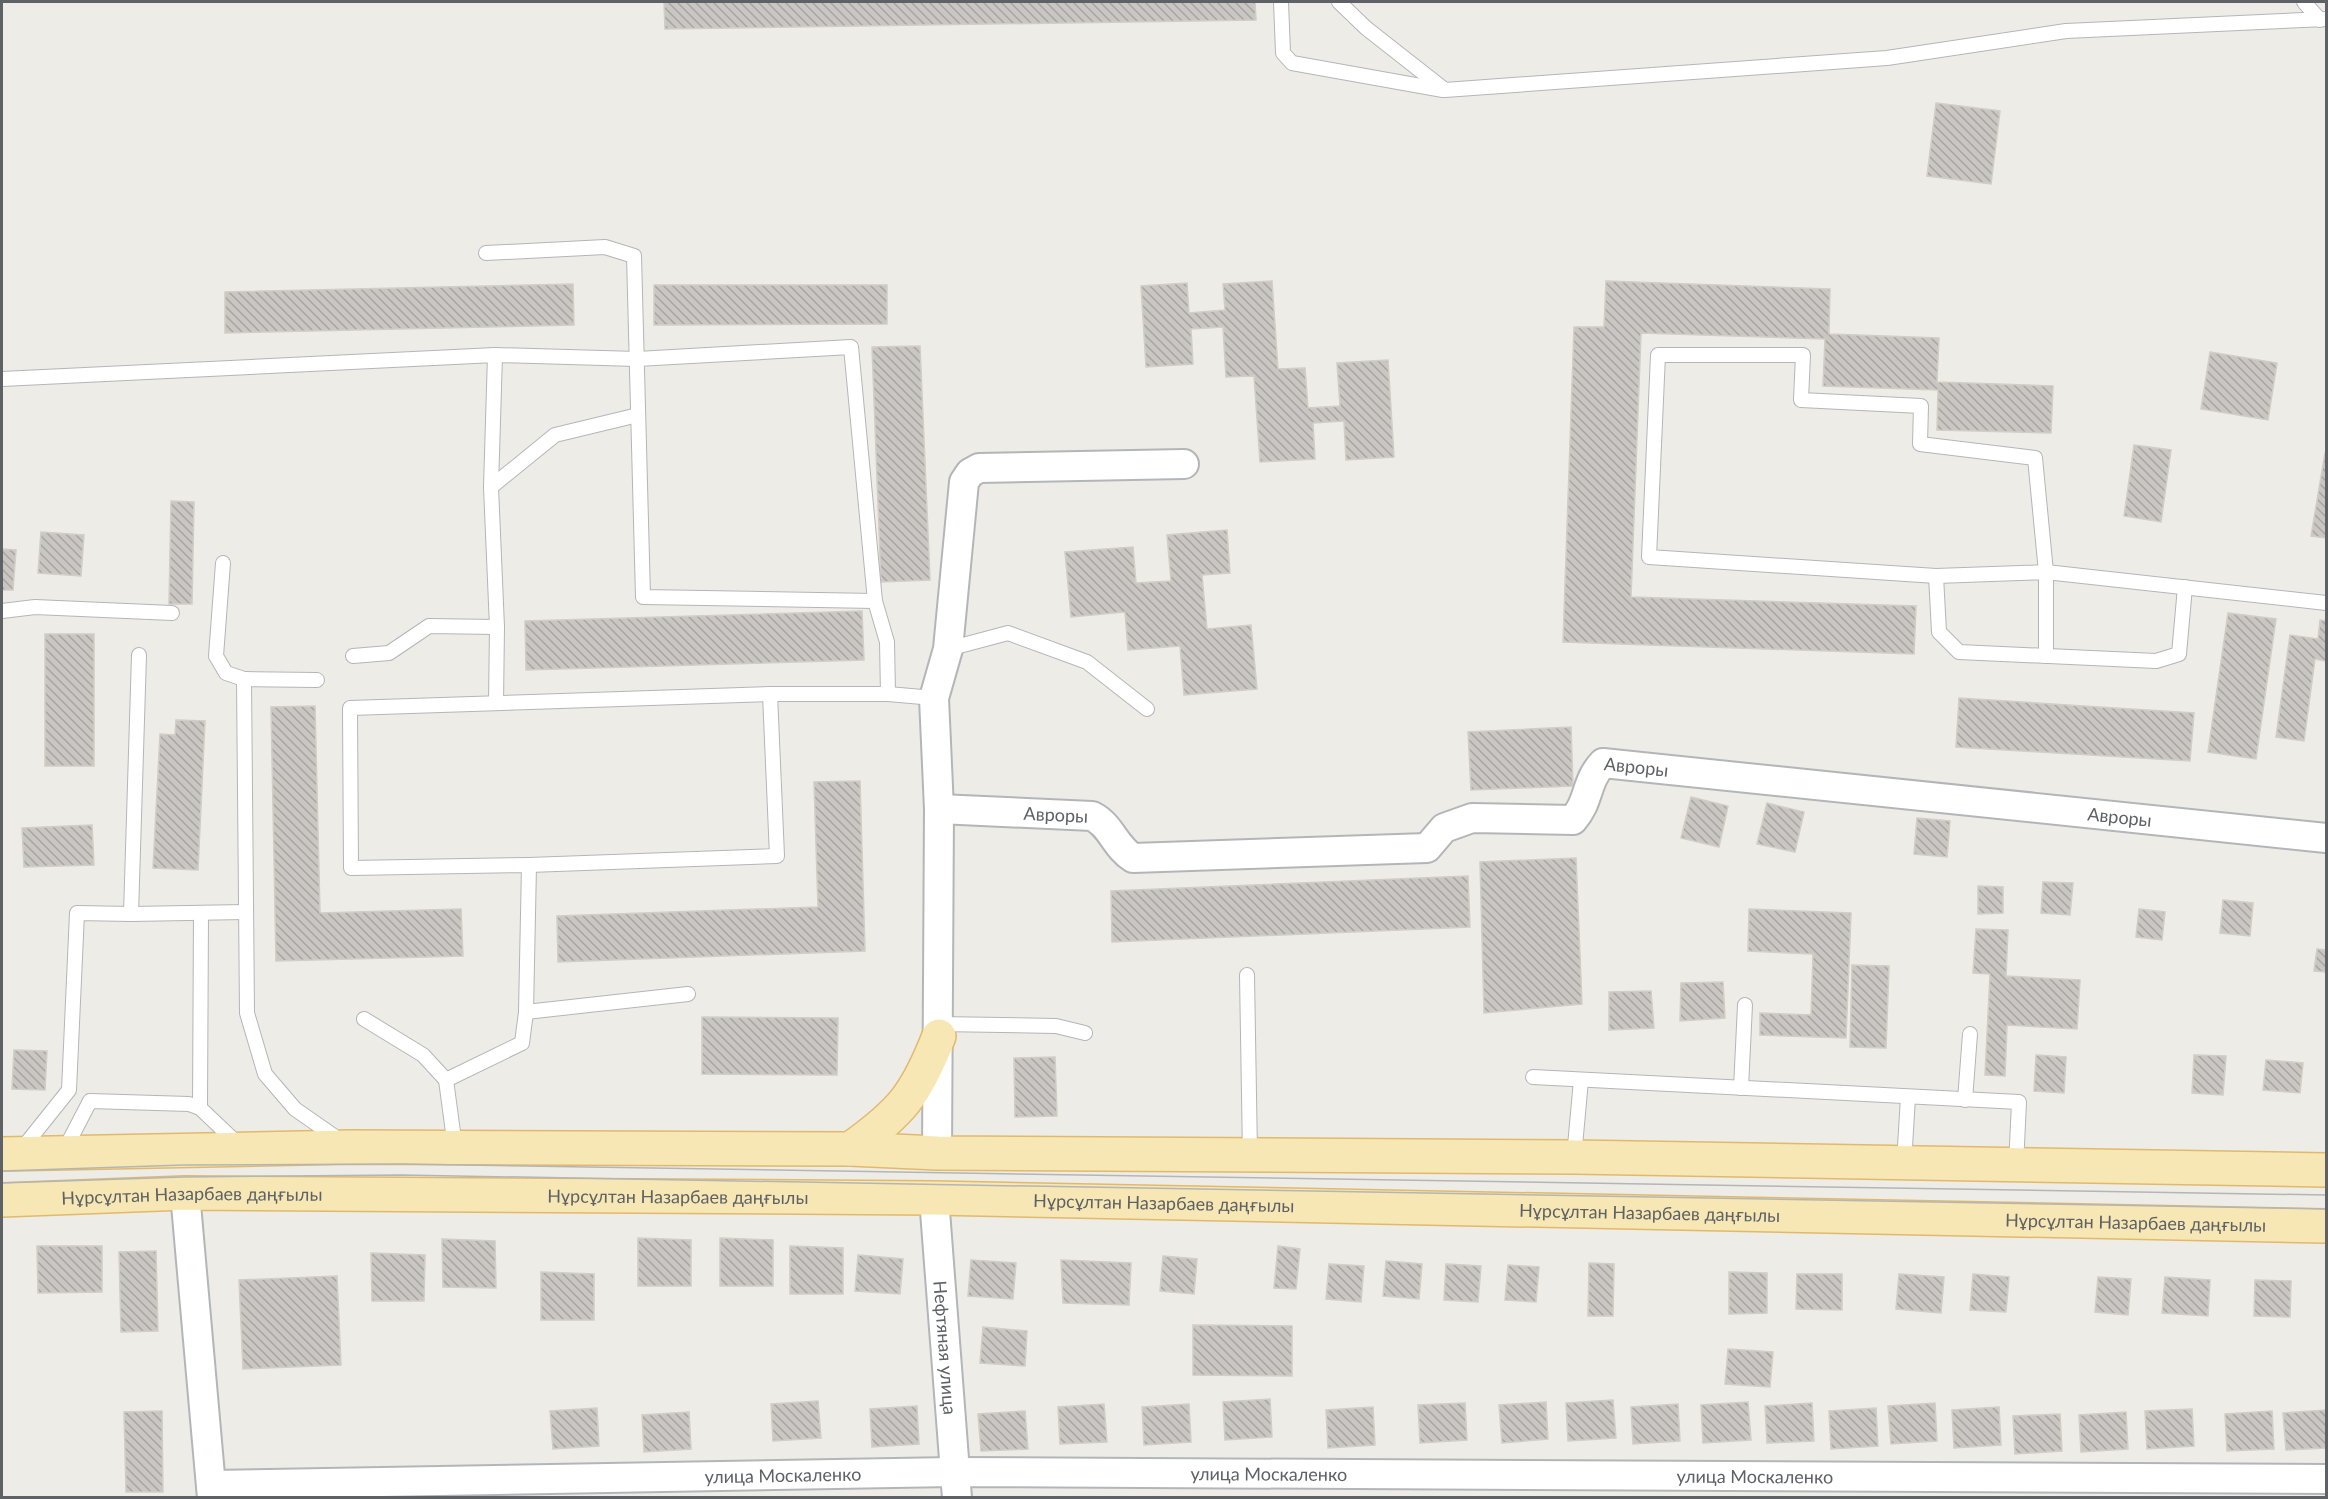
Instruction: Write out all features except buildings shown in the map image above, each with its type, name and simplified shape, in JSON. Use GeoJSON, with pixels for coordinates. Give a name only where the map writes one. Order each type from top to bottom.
{"type":"FeatureCollection","features":[{"type":"Feature","properties":{"kind":"main road"},"geometry":{"type":"LineString","coordinates":[[850,1149],[906,1103],[925,1074],[938,1030]]}},
{"type":"Feature","properties":{"kind":"main road"},"geometry":{"type":"LineString","coordinates":[[10,1154],[350,1147],[850,1149],[938,1153],[1574,1158],[2326,1170]]}},
{"type":"Feature","properties":{"kind":"main road"},"geometry":{"type":"LineString","coordinates":[[934,1198],[938,1153]]}},
{"type":"Feature","properties":{"kind":"main road","name":"Нұрсұлтан Назарбаев даңғылы"},"geometry":{"type":"LineString","coordinates":[[2,1200],[185,1193],[934,1198],[2326,1226]]}},
{"type":"Feature","properties":{"kind":"street"},"geometry":{"type":"LineString","coordinates":[[938,1153],[939,809],[934,698],[948,649],[964,482],[970,473],[979,468],[1184,464]]}},
{"type":"Feature","properties":{"kind":"street","name":"Авроры"},"geometry":{"type":"LineString","coordinates":[[939,809],[1092,816],[1106,824],[1122,851],[1133,858],[1427,848],[1444,828],[1472,818],[1573,820],[1584,805],[1592,775],[1603,763],[2326,838]]}},
{"type":"Feature","properties":{"kind":"street"},"geometry":{"type":"LineString","coordinates":[[185,1193],[212,1491]]}},
{"type":"Feature","properties":{"kind":"street","name":"Нефтяная улица"},"geometry":{"type":"LineString","coordinates":[[934,1198],[955,1485]]}},
{"type":"Feature","properties":{"kind":"street","name":"улица Москаленко"},"geometry":{"type":"LineString","coordinates":[[212,1491],[2326,1479]]}},
{"type":"Feature","properties":{"kind":"lane"},"geometry":{"type":"LineString","coordinates":[[1281,2],[1283,53],[1292,63],[1445,90],[1887,58],[2066,31],[2324,19]]}},
{"type":"Feature","properties":{"kind":"lane"},"geometry":{"type":"LineString","coordinates":[[1339,2],[1366,28],[1445,90]]}},
{"type":"Feature","properties":{"kind":"lane"},"geometry":{"type":"LineString","coordinates":[[2304,2],[2324,19]]}},
{"type":"Feature","properties":{"kind":"lane"},"geometry":{"type":"LineString","coordinates":[[486,253],[605,247],[634,256],[643,597],[875,601]]}},
{"type":"Feature","properties":{"kind":"lane"},"geometry":{"type":"LineString","coordinates":[[2,379],[495,355],[637,358],[851,347],[875,601],[887,642],[888,694]]}},
{"type":"Feature","properties":{"kind":"lane"},"geometry":{"type":"LineString","coordinates":[[495,355],[491,488],[497,627],[496,703]]}},
{"type":"Feature","properties":{"kind":"lane"},"geometry":{"type":"LineString","coordinates":[[2046,656],[2046,572],[2035,458],[1920,444],[1921,406],[1802,400],[1803,355],[1658,355],[1648,557],[1936,576],[2046,572],[2326,603]]}},
{"type":"Feature","properties":{"kind":"lane"},"geometry":{"type":"LineString","coordinates":[[491,488],[555,435],[638,415]]}},
{"type":"Feature","properties":{"kind":"lane"},"geometry":{"type":"LineString","coordinates":[[224,563],[216,656],[226,673],[244,679],[317,680]]}},
{"type":"Feature","properties":{"kind":"lane"},"geometry":{"type":"LineString","coordinates":[[1936,576],[1939,632],[1959,651],[2156,661],[2179,654],[2185,587]]}},
{"type":"Feature","properties":{"kind":"lane"},"geometry":{"type":"LineString","coordinates":[[2,611],[35,607],[172,613]]}},
{"type":"Feature","properties":{"kind":"lane"},"geometry":{"type":"LineString","coordinates":[[353,656],[389,653],[429,626],[497,627]]}},
{"type":"Feature","properties":{"kind":"lane"},"geometry":{"type":"LineString","coordinates":[[948,649],[1008,633],[1087,662],[1147,709]]}},
{"type":"Feature","properties":{"kind":"lane"},"geometry":{"type":"LineString","coordinates":[[131,914],[139,655]]}},
{"type":"Feature","properties":{"kind":"lane"},"geometry":{"type":"LineString","coordinates":[[244,679],[247,1012],[265,1074],[295,1110],[350,1147]]}},
{"type":"Feature","properties":{"kind":"lane"},"geometry":{"type":"LineString","coordinates":[[770,694],[777,856],[530,865],[351,868],[350,708],[770,694],[888,694],[934,698]]}},
{"type":"Feature","properties":{"kind":"lane"},"geometry":{"type":"LineString","coordinates":[[446,1080],[522,1043],[526,1012],[530,865]]}},
{"type":"Feature","properties":{"kind":"lane"},"geometry":{"type":"LineString","coordinates":[[10,1154],[69,1090],[77,913],[245,912]]}},
{"type":"Feature","properties":{"kind":"lane"},"geometry":{"type":"LineString","coordinates":[[200,1108],[201,913]]}},
{"type":"Feature","properties":{"kind":"lane"},"geometry":{"type":"LineString","coordinates":[[1247,975],[1250,1155]]}},
{"type":"Feature","properties":{"kind":"lane"},"geometry":{"type":"LineString","coordinates":[[526,1012],[688,994]]}},
{"type":"Feature","properties":{"kind":"lane"},"geometry":{"type":"LineString","coordinates":[[1741,1088],[1745,1005]]}},
{"type":"Feature","properties":{"kind":"lane"},"geometry":{"type":"LineString","coordinates":[[364,1019],[423,1056],[446,1080],[455,1148]]}},
{"type":"Feature","properties":{"kind":"lane"},"geometry":{"type":"LineString","coordinates":[[938,1030],[1056,1026],[1085,1033]]}},
{"type":"Feature","properties":{"kind":"lane"},"geometry":{"type":"LineString","coordinates":[[1965,1100],[1970,1034]]}},
{"type":"Feature","properties":{"kind":"lane"},"geometry":{"type":"LineString","coordinates":[[1533,1077],[2019,1102],[2016,1166]]}},
{"type":"Feature","properties":{"kind":"lane"},"geometry":{"type":"LineString","coordinates":[[1574,1158],[1581,1080]]}},
{"type":"Feature","properties":{"kind":"lane"},"geometry":{"type":"LineString","coordinates":[[69,1090],[90,1101],[189,1104],[200,1108],[242,1149]]}},
{"type":"Feature","properties":{"kind":"lane"},"geometry":{"type":"LineString","coordinates":[[1904,1163],[1908,1097]]}},
{"type":"Feature","properties":{"kind":"lane"},"geometry":{"type":"LineString","coordinates":[[63,1153],[90,1101]]}},
{"type":"Feature","properties":{"kind":"tram line"},"geometry":{"type":"LineString","coordinates":[[2,1171],[184,1165],[402,1164],[2326,1195]]}},
{"type":"Feature","properties":{"kind":"tram line"},"geometry":{"type":"LineString","coordinates":[[2,1183],[184,1177],[402,1175],[2326,1209]]}}]}
